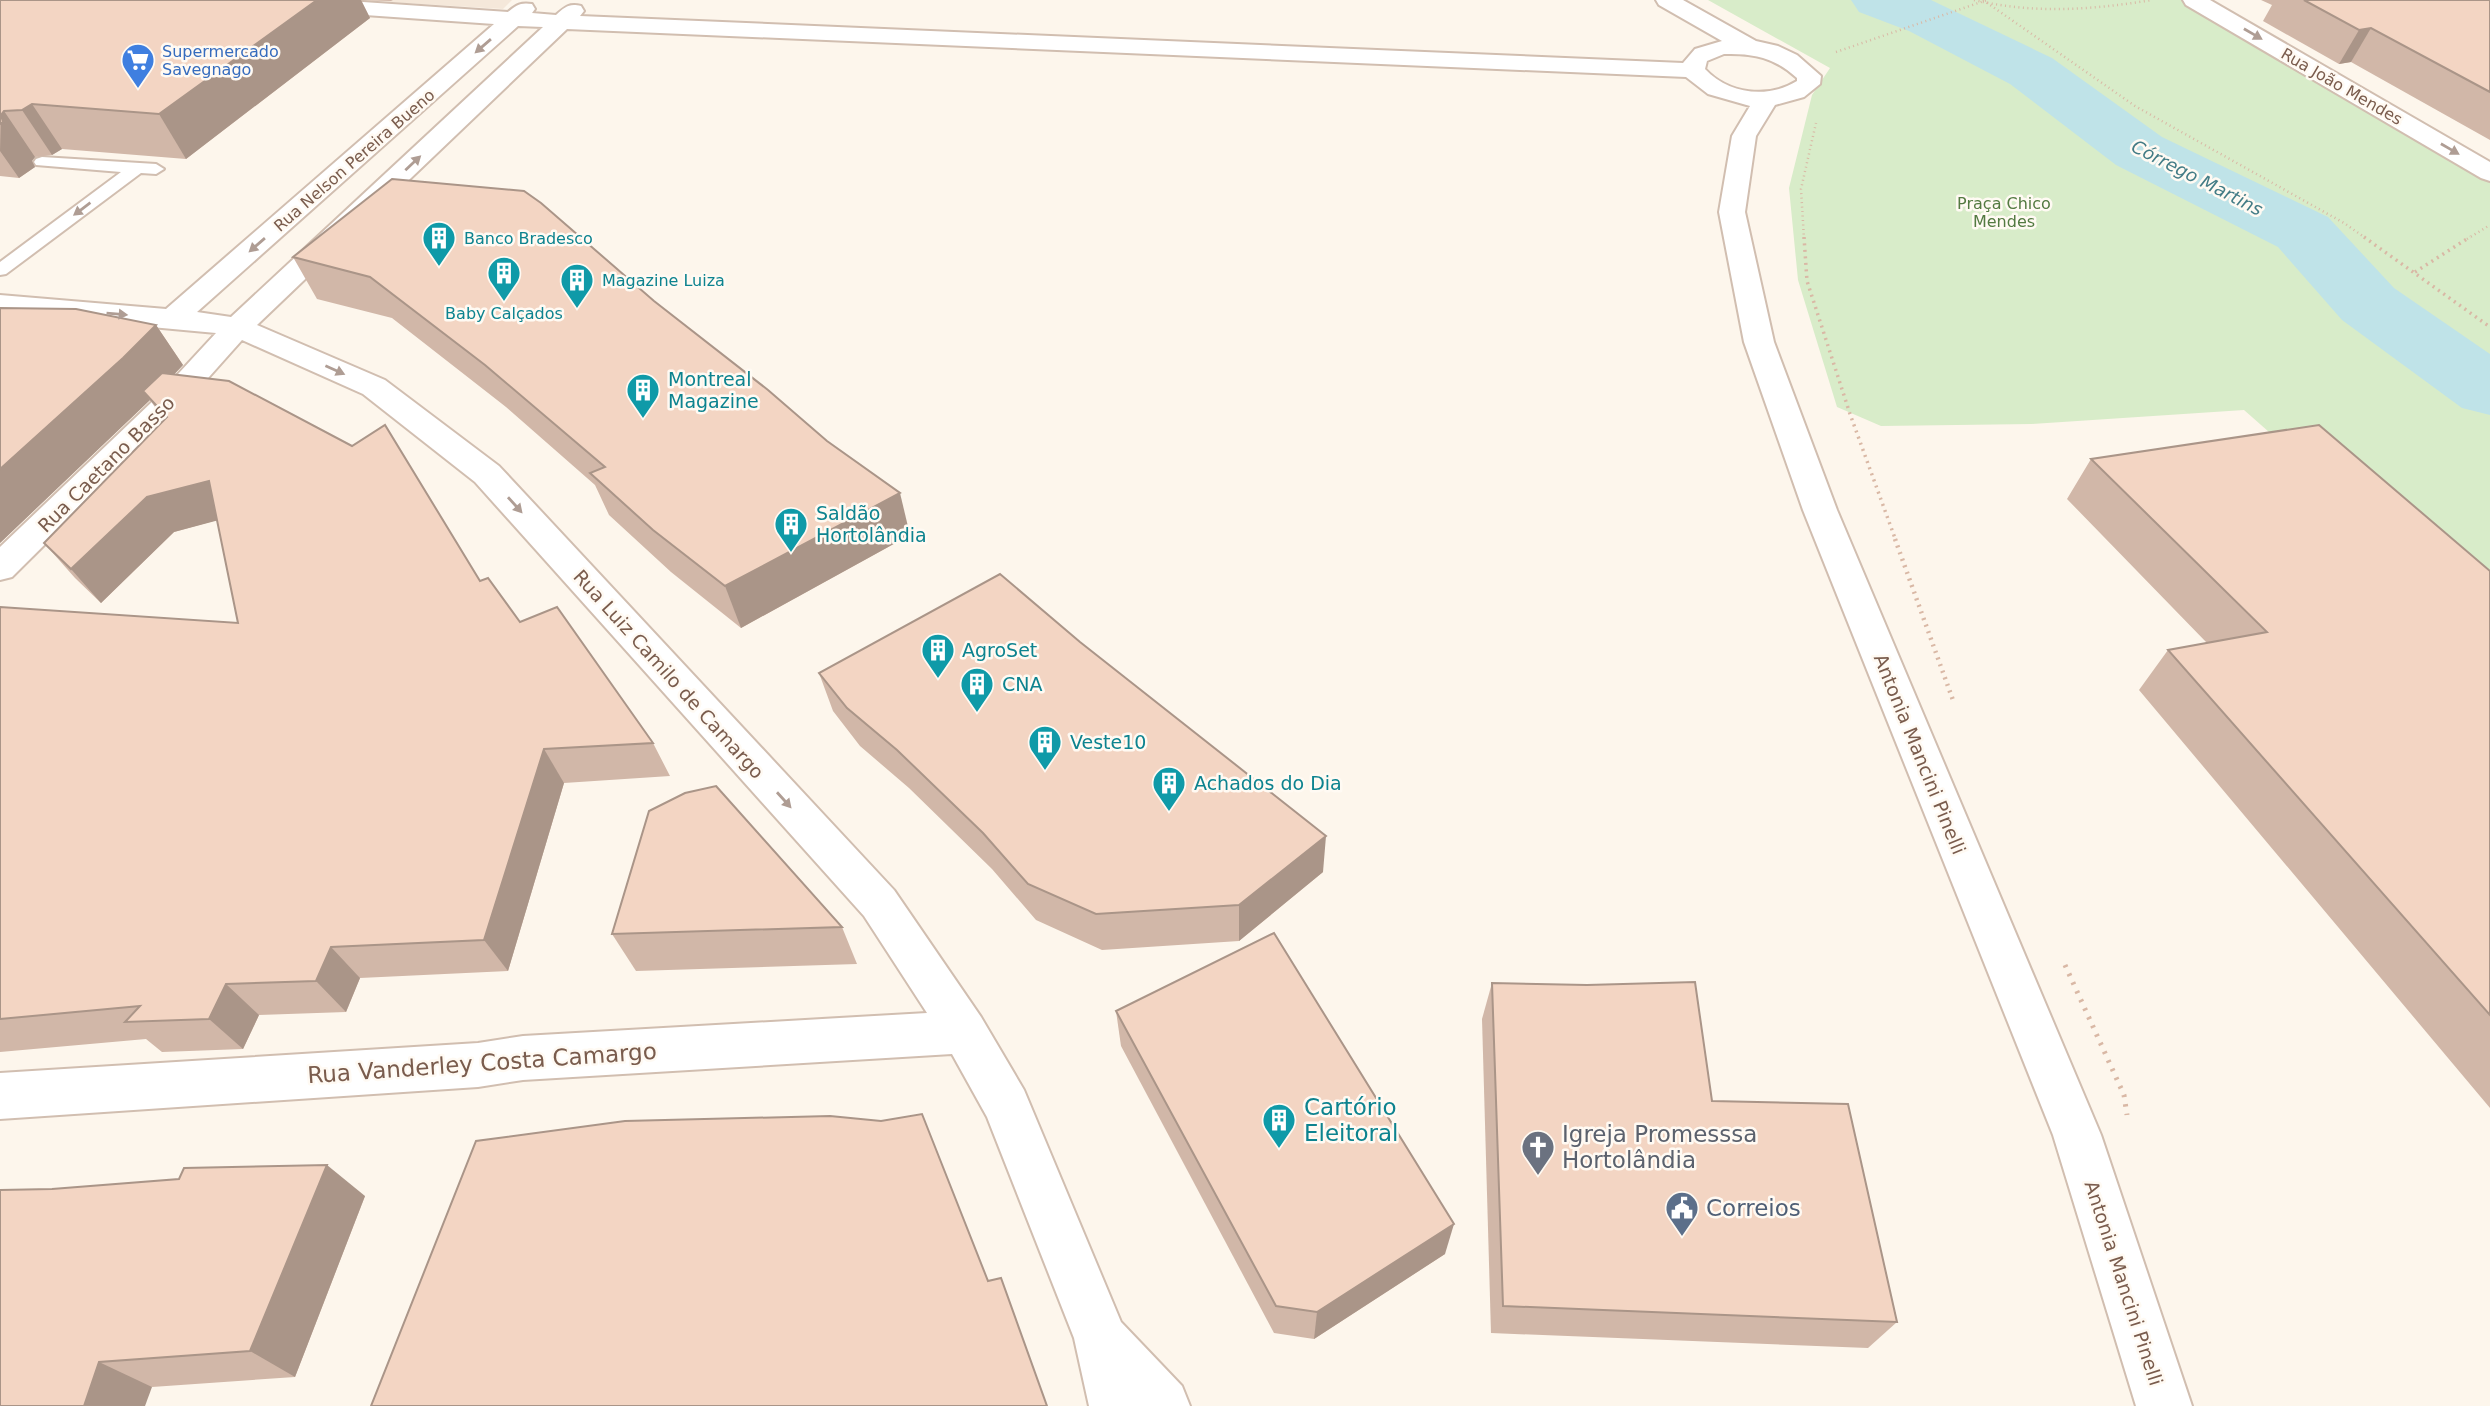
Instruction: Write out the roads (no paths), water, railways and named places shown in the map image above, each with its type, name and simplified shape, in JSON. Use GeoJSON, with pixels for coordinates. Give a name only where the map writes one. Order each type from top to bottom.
{"type":"FeatureCollection","features":[{"type":"Feature","properties":{"kind":"street"},"geometry":{"type":"LineString","coordinates":[[238,0],[515,18],[557,27],[1701,78],[1736,95],[1767,98],[1799,91],[1808,84],[1809,76],[1791,59],[1751,48],[1724,47],[1698,56],[1693,62],[1701,78]]}},
{"type":"Feature","properties":{"kind":"street","name":"Rua Nelson Pereira Bueno"},"geometry":{"type":"LineString","coordinates":[[173,318],[533,0]]}},
{"type":"Feature","properties":{"kind":"street","name":"Rua Nelson Pereira Bueno"},"geometry":{"type":"LineString","coordinates":[[238,327],[583,0]]}},
{"type":"Feature","properties":{"kind":"street"},"geometry":{"type":"LineString","coordinates":[[1667,0],[1751,48]]}},
{"type":"Feature","properties":{"kind":"street","name":"Rua João Mendes"},"geometry":{"type":"LineString","coordinates":[[2194,0],[2490,173]]}},
{"type":"Feature","properties":{"kind":"street","name":"Antonia Mancini Pinelli"},"geometry":{"type":"LineString","coordinates":[[1767,98],[1744,136],[1732,212],[1759,342],[1820,510],[2077,1135],[2164,1406]]}},
{"type":"Feature","properties":{"kind":"street","name":"Rua Luiz Camilo de Camargo"},"geometry":{"type":"LineString","coordinates":[[0,304],[173,318],[238,327],[374,387],[487,474],[879,903],[965,1032],[1007,1106],[1101,1338],[1117,1406]]}},
{"type":"Feature","properties":{"kind":"street","name":"Rua Caetano Basso"},"geometry":{"type":"LineString","coordinates":[[0,568],[165,407],[238,327]]}},
{"type":"Feature","properties":{"kind":"street","name":"Rua Vanderley Costa Camargo"},"geometry":{"type":"LineString","coordinates":[[0,1097],[478,1065],[523,1058],[965,1032]]}},
{"type":"Feature","properties":{"kind":"street","name":"Rua Luiz Camilo de Camargo"},"geometry":{"type":"LineString","coordinates":[[1101,1338],[1162,1406]]}},
{"type":"Feature","properties":{"kind":"lane"},"geometry":{"type":"LineString","coordinates":[[42,162],[156,169]]}},
{"type":"Feature","properties":{"kind":"lane"},"geometry":{"type":"LineString","coordinates":[[0,270],[137,168]]}},
{"type":"Feature","properties":{"kind":"waterway","name":"Córrego Martins"},"geometry":{"type":"LineString","coordinates":[[1879,0],[1929,19],[2031,71],[2139,151],[2303,232],[2368,304],[2490,391]]}},
{"type":"Feature","properties":{"kind":"place","name":"Supermercado Savegnago"},"geometry":{"type":"Point","coordinates":[138,90]}},
{"type":"Feature","properties":{"kind":"place","name":"Banco Bradesco"},"geometry":{"type":"Point","coordinates":[439,268]}},
{"type":"Feature","properties":{"kind":"place","name":"Baby Calçados"},"geometry":{"type":"Point","coordinates":[504,303]}},
{"type":"Feature","properties":{"kind":"place","name":"Magazine Luiza"},"geometry":{"type":"Point","coordinates":[577,310]}},
{"type":"Feature","properties":{"kind":"place","name":"Montreal Magazine"},"geometry":{"type":"Point","coordinates":[643,420]}},
{"type":"Feature","properties":{"kind":"place","name":"Saldão Hortolândia"},"geometry":{"type":"Point","coordinates":[791,554]}},
{"type":"Feature","properties":{"kind":"place","name":"AgroSet"},"geometry":{"type":"Point","coordinates":[938,680]}},
{"type":"Feature","properties":{"kind":"place","name":"CNA"},"geometry":{"type":"Point","coordinates":[977,714]}},
{"type":"Feature","properties":{"kind":"place","name":"Veste10"},"geometry":{"type":"Point","coordinates":[1045,772]}},
{"type":"Feature","properties":{"kind":"place","name":"Achados do Dia"},"geometry":{"type":"Point","coordinates":[1169,813]}},
{"type":"Feature","properties":{"kind":"place","name":"Cartório Eleitoral"},"geometry":{"type":"Point","coordinates":[1279,1150]}},
{"type":"Feature","properties":{"kind":"place","name":"Igreja Promesssa Hortolândia"},"geometry":{"type":"Point","coordinates":[1538,1177]}},
{"type":"Feature","properties":{"kind":"place","name":"Correios"},"geometry":{"type":"Point","coordinates":[1682,1238]}},
{"type":"Feature","properties":{"kind":"park label","name":"Praça Chico Mendes"},"geometry":{"type":"Point","coordinates":[2004,212]}}]}
